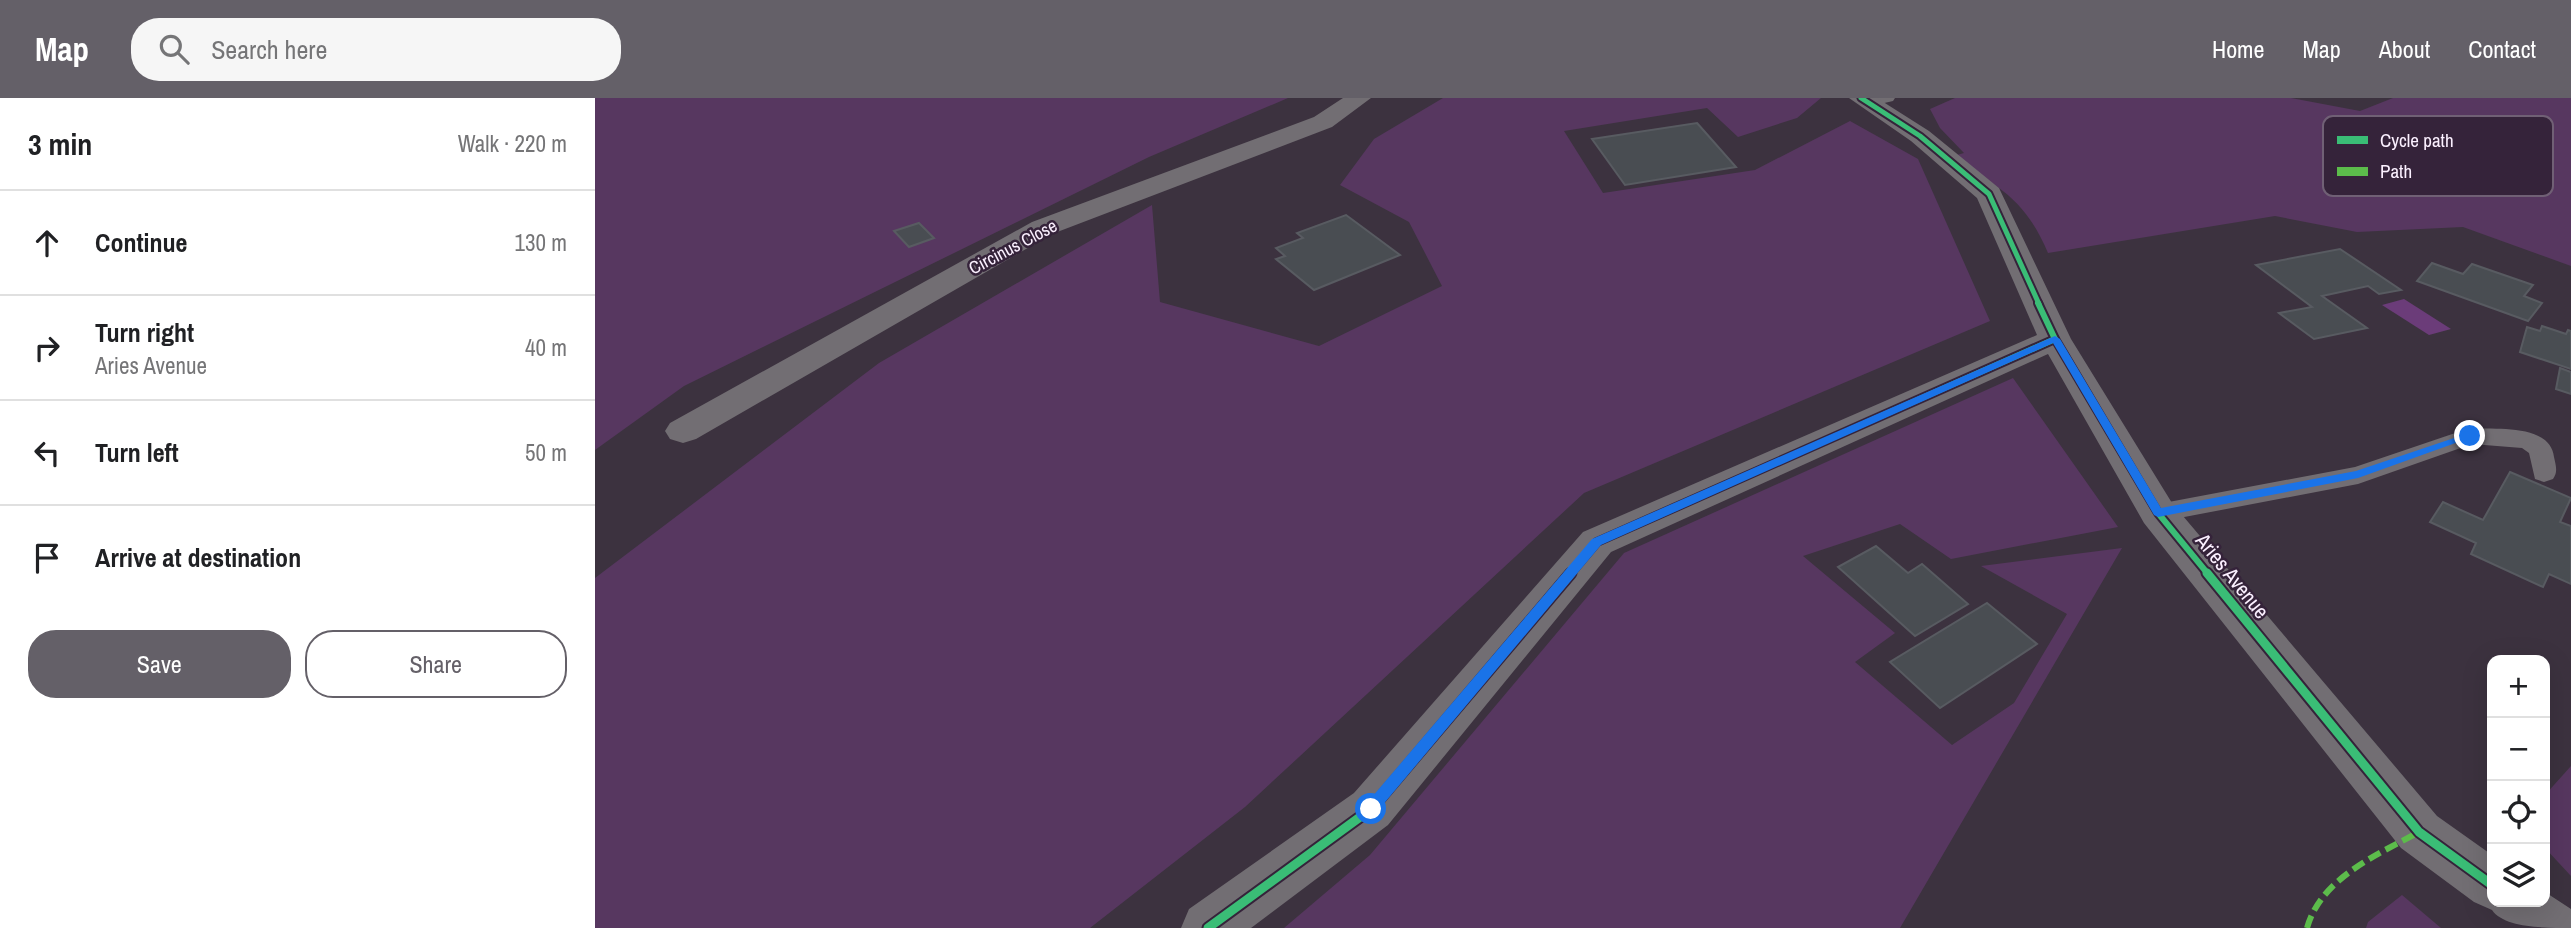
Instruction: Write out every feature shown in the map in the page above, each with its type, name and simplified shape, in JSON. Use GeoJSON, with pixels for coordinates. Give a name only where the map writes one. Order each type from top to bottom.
{"type":"FeatureCollection","features":[{"type":"Feature","properties":{"kind":"street","name":"Circinus Close"},"geometry":{"type":"LineString","coordinates":[[683,431],[1041,228],[1323,122],[1359,98]]}},
{"type":"Feature","properties":{"kind":"street","name":"Aries Avenue"},"geometry":{"type":"LineString","coordinates":[[1872,99],[1989,194],[2055,339],[2158,513],[2419,832],[2487,881]]}},
{"type":"Feature","properties":{"kind":"street"},"geometry":{"type":"LineString","coordinates":[[1208,928],[1371,809],[1597,542],[2055,339]]}},
{"type":"Feature","properties":{"kind":"street"},"geometry":{"type":"LineString","coordinates":[[2522,907],[2552,928]]}},
{"type":"Feature","properties":{"kind":"lane"},"geometry":{"type":"LineString","coordinates":[[2158,513],[2358,475],[2470,436],[2528,440],[2541,450],[2544,473]]}},
{"type":"Feature","properties":{"kind":"shaded area"},"geometry":{"type":"Polygon","coordinates":[[[595,98],[1288,98],[1149,157],[684,386],[595,450],[595,98]]]}},
{"type":"Feature","properties":{"kind":"shaded area"},"geometry":{"type":"Polygon","coordinates":[[[1443,98],[1821,98],[1797,118],[1738,137],[1707,108],[1564,131],[1603,193],[1755,170],[1850,121],[1918,159],[1990,321],[1584,493],[1245,807],[1090,928],[595,928],[595,578],[879,363],[1152,205],[1160,302],[1319,346],[1442,286],[1409,222],[1340,185],[1374,139],[1443,98]]]}},
{"type":"Feature","properties":{"kind":"shaded area"},"geometry":{"type":"Polygon","coordinates":[[[1955,98],[2291,98],[2360,111],[2393,98],[2571,98],[2571,266],[2463,227],[2357,232],[2275,216],[2048,253],[2030,219],[2019,206],[1994,185],[1946,158],[1964,153],[1940,128],[1930,109],[1955,98]]]}},
{"type":"Feature","properties":{"kind":"shaded area"},"geometry":{"type":"Polygon","coordinates":[[[2404,299],[2451,329],[2429,335],[2382,305],[2404,299]]]}},
{"type":"Feature","properties":{"kind":"shaded area"},"geometry":{"type":"Polygon","coordinates":[[[2013,378],[2118,527],[1951,559],[1900,524],[1803,556],[1895,633],[1855,662],[1952,745],[2014,703],[2067,614],[1981,566],[2122,548],[1900,928],[1284,928],[1370,855],[1624,553],[2013,378]]]}},
{"type":"Feature","properties":{"kind":"shaded area"},"geometry":{"type":"Polygon","coordinates":[[[2571,766],[2571,876],[2550,853],[2550,789],[2571,766]]]}},
{"type":"Feature","properties":{"kind":"shaded area"},"geometry":{"type":"Polygon","coordinates":[[[2402,895],[2441,928],[2366,928],[2368,922],[2402,895]]]}},
{"type":"Feature","properties":{"kind":"building"},"geometry":{"type":"Polygon","coordinates":[[[1697,123],[1736,167],[1625,185],[1592,139],[1697,123]]]}},
{"type":"Feature","properties":{"kind":"building"},"geometry":{"type":"Polygon","coordinates":[[[1346,215],[1400,255],[1314,290],[1276,259],[1285,256],[1276,248],[1303,238],[1297,233],[1346,215]]]}},
{"type":"Feature","properties":{"kind":"building"},"geometry":{"type":"Polygon","coordinates":[[[919,223],[934,238],[909,247],[894,231],[919,223]]]}},
{"type":"Feature","properties":{"kind":"building"},"geometry":{"type":"Polygon","coordinates":[[[2340,249],[2401,290],[2379,294],[2368,286],[2322,296],[2367,328],[2314,339],[2279,313],[2312,307],[2256,265],[2340,249]]]}},
{"type":"Feature","properties":{"kind":"building"},"geometry":{"type":"Polygon","coordinates":[[[2432,263],[2463,274],[2472,264],[2533,285],[2524,296],[2542,303],[2528,321],[2417,281],[2432,263]]]}},
{"type":"Feature","properties":{"kind":"building"},"geometry":{"type":"Polygon","coordinates":[[[2542,326],[2566,334],[2568,330],[2571,331],[2571,369],[2520,352],[2527,327],[2540,331],[2542,326]]]}},
{"type":"Feature","properties":{"kind":"building"},"geometry":{"type":"Polygon","coordinates":[[[2560,368],[2571,372],[2571,394],[2556,389],[2560,368]]]}},
{"type":"Feature","properties":{"kind":"building"},"geometry":{"type":"Polygon","coordinates":[[[2510,472],[2571,498],[2560,522],[2571,526],[2571,584],[2549,574],[2543,587],[2471,554],[2476,543],[2430,522],[2443,502],[2483,520],[2510,472]]]}},
{"type":"Feature","properties":{"kind":"building"},"geometry":{"type":"Polygon","coordinates":[[[1876,546],[1908,573],[1922,564],[1968,604],[1915,636],[1838,567],[1876,546]]]}},
{"type":"Feature","properties":{"kind":"building"},"geometry":{"type":"Polygon","coordinates":[[[1987,603],[2037,644],[1940,708],[1890,662],[1987,603]]]}},
{"type":"Feature","properties":{"kind":"marked path"},"geometry":{"type":"LineString","coordinates":[[2307,928],[2311,912],[2335,884],[2351,871],[2419,832]]}},
{"type":"Feature","properties":{"kind":"cycle path"},"geometry":{"type":"LineString","coordinates":[[1861,98],[1920,136],[1989,194],[2055,339],[2158,513],[2419,832],[2487,881]]}},
{"type":"Feature","properties":{"kind":"cycle path"},"geometry":{"type":"LineString","coordinates":[[1208,928],[1371,809],[1597,542],[2055,339]]}},
{"type":"Feature","properties":{"kind":"route"},"geometry":{"type":"LineString","coordinates":[[1371,809],[1597,542],[2055,339],[2158,513],[2358,475],[2470,436]]}}]}
